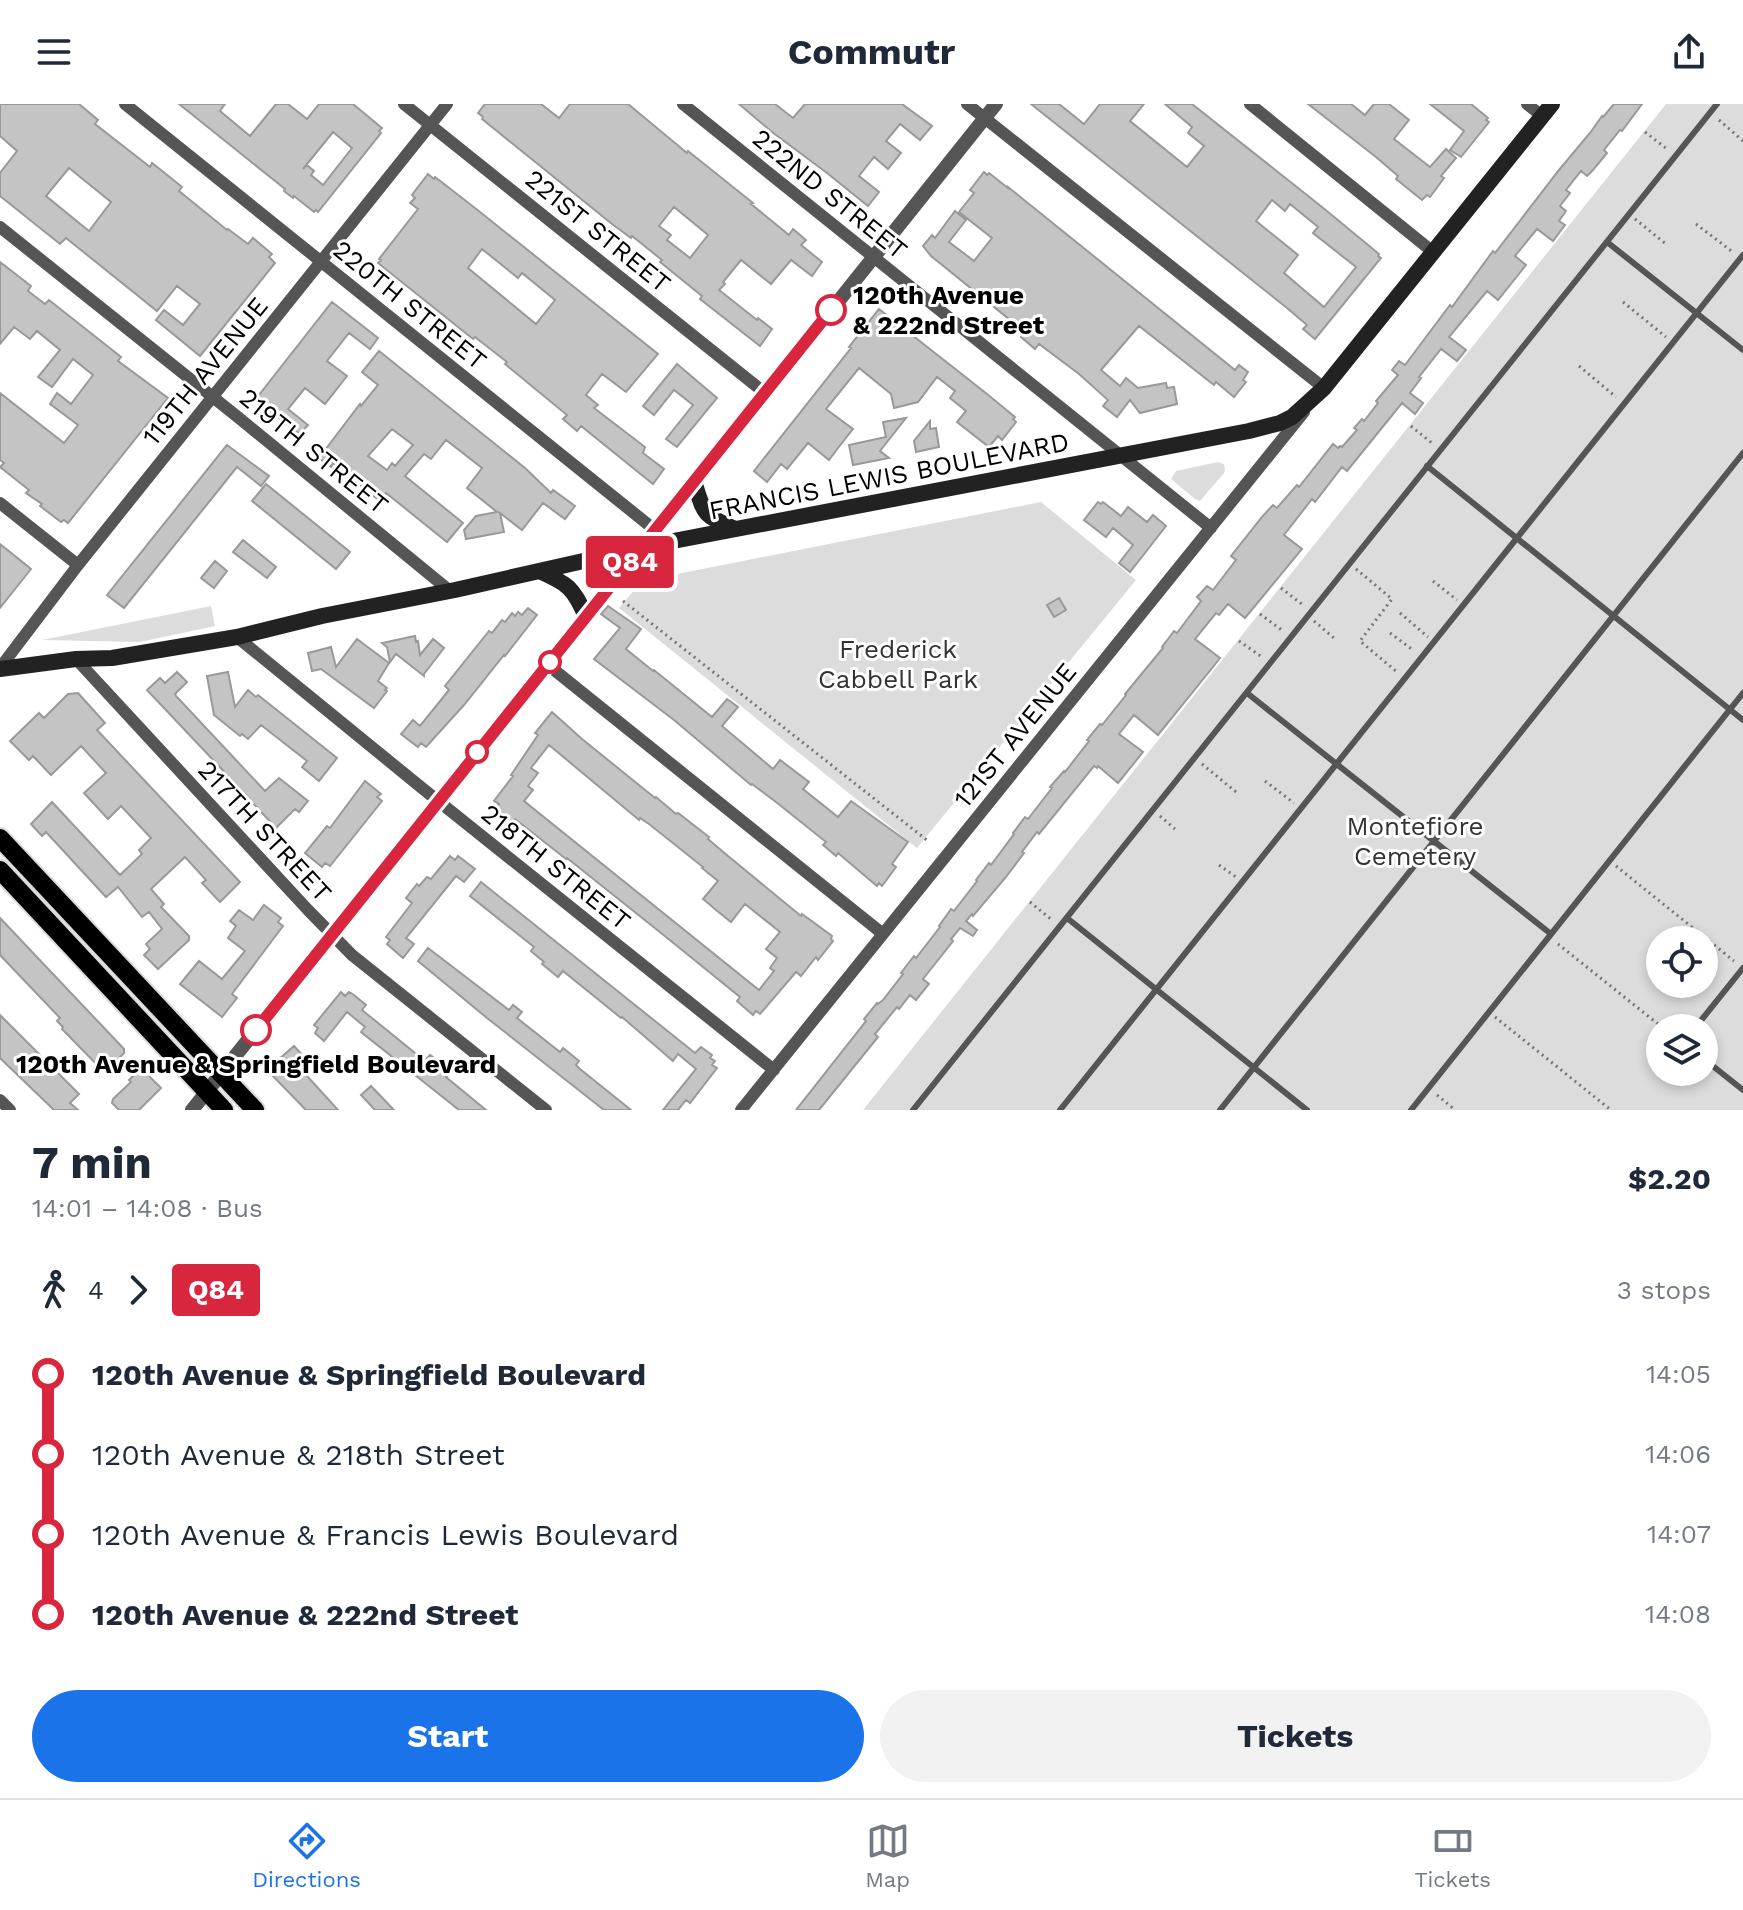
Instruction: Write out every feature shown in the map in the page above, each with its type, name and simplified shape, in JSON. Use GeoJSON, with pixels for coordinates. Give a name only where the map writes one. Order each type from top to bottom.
{"type":"FeatureCollection","features":[{"type":"Feature","properties":{"kind":"main road","name":"FRANCIS LEWIS BOULEVARD"},"geometry":{"type":"LineString","coordinates":[[0,669],[76,659],[112,658],[237,637],[640,549],[659,537],[735,529],[1120,457],[1280,423],[1292,417],[1324,388],[1547,110]]}},
{"type":"Feature","properties":{"kind":"main road"},"geometry":{"type":"LineString","coordinates":[[694,481],[704,512],[735,529]]}},
{"type":"Feature","properties":{"kind":"main road"},"geometry":{"type":"LineString","coordinates":[[537,571],[562,581],[570,588],[578,597],[586,617]]}},
{"type":"Feature","properties":{"kind":"main road"},"geometry":{"type":"LineString","coordinates":[[0,838],[255,1110]]}},
{"type":"Feature","properties":{"kind":"main road"},"geometry":{"type":"LineString","coordinates":[[0,870],[224,1110]]}},
{"type":"Feature","properties":{"kind":"street","name":"220TH STREET"},"geometry":{"type":"LineString","coordinates":[[125,104],[659,537]]}},
{"type":"Feature","properties":{"kind":"street","name":"221ST STREET"},"geometry":{"type":"LineString","coordinates":[[404,104],[765,393]]}},
{"type":"Feature","properties":{"kind":"street","name":"119TH AVENUE"},"geometry":{"type":"LineString","coordinates":[[0,669],[78,565],[447,104]]}},
{"type":"Feature","properties":{"kind":"street","name":"222ND STREET"},"geometry":{"type":"LineString","coordinates":[[683,104],[1211,528]]}},
{"type":"Feature","properties":{"kind":"street"},"geometry":{"type":"LineString","coordinates":[[967,104],[1324,388]]}},
{"type":"Feature","properties":{"kind":"street"},"geometry":{"type":"LineString","coordinates":[[659,537],[694,481],[996,104]]}},
{"type":"Feature","properties":{"kind":"street"},"geometry":{"type":"LineString","coordinates":[[1250,104],[1433,252]]}},
{"type":"Feature","properties":{"kind":"street"},"geometry":{"type":"LineString","coordinates":[[1527,104],[1547,110]]}},
{"type":"Feature","properties":{"kind":"street","name":"219TH STREET"},"geometry":{"type":"LineString","coordinates":[[0,227],[450,591]]}},
{"type":"Feature","properties":{"kind":"street","name":"121ST AVENUE"},"geometry":{"type":"LineString","coordinates":[[741,1110],[1324,388]]}},
{"type":"Feature","properties":{"kind":"street"},"geometry":{"type":"LineString","coordinates":[[0,503],[78,565]]}},
{"type":"Feature","properties":{"kind":"street"},"geometry":{"type":"LineString","coordinates":[[192,1110],[640,549]]}},
{"type":"Feature","properties":{"kind":"street","name":"218TH STREET"},"geometry":{"type":"LineString","coordinates":[[237,637],[774,1070]]}},
{"type":"Feature","properties":{"kind":"street","name":"217TH STREET"},"geometry":{"type":"LineString","coordinates":[[76,659],[352,955],[546,1110]]}},
{"type":"Feature","properties":{"kind":"street"},"geometry":{"type":"LineString","coordinates":[[548,665],[883,934]]}},
{"type":"Feature","properties":{"kind":"street"},"geometry":{"type":"LineString","coordinates":[[0,1100],[10,1110]]}},
{"type":"Feature","properties":{"kind":"lane"},"geometry":{"type":"LineString","coordinates":[[913,1110],[1717,104]]}},
{"type":"Feature","properties":{"kind":"lane"},"geometry":{"type":"LineString","coordinates":[[1607,242],[1743,350]]}},
{"type":"Feature","properties":{"kind":"lane"},"geometry":{"type":"LineString","coordinates":[[1060,1110],[1742,256]]}},
{"type":"Feature","properties":{"kind":"lane"},"geometry":{"type":"LineString","coordinates":[[1220,1110],[1743,453]]}},
{"type":"Feature","properties":{"kind":"lane"},"geometry":{"type":"LineString","coordinates":[[1427,466],[1743,720]]}},
{"type":"Feature","properties":{"kind":"lane"},"geometry":{"type":"LineString","coordinates":[[1247,693],[1551,934]]}},
{"type":"Feature","properties":{"kind":"lane"},"geometry":{"type":"LineString","coordinates":[[1411,1110],[1743,693]]}},
{"type":"Feature","properties":{"kind":"lane"},"geometry":{"type":"LineString","coordinates":[[1067,918],[1307,1110]]}},
{"type":"Feature","properties":{"kind":"lane"},"geometry":{"type":"LineString","coordinates":[[1706,1014],[1743,968]]}},
{"type":"Feature","properties":{"kind":"lane"},"geometry":{"type":"LineString","coordinates":[[1718,1070],[1743,1090]]}},
{"type":"Feature","properties":{"kind":"path"},"geometry":{"type":"LineString","coordinates":[[1709,113],[1743,141]]}},
{"type":"Feature","properties":{"kind":"path"},"geometry":{"type":"LineString","coordinates":[[1645,132],[1676,156]]}},
{"type":"Feature","properties":{"kind":"path"},"geometry":{"type":"LineString","coordinates":[[1629,214],[1666,244]]}},
{"type":"Feature","properties":{"kind":"path"},"geometry":{"type":"LineString","coordinates":[[1696,224],[1742,256]]}},
{"type":"Feature","properties":{"kind":"path"},"geometry":{"type":"LineString","coordinates":[[1623,302],[1673,342]]}},
{"type":"Feature","properties":{"kind":"path"},"geometry":{"type":"LineString","coordinates":[[1579,366],[1624,404]]}},
{"type":"Feature","properties":{"kind":"path"},"geometry":{"type":"LineString","coordinates":[[1411,426],[1440,450]]}},
{"type":"Feature","properties":{"kind":"path"},"geometry":{"type":"LineString","coordinates":[[1350,564],[1392,599],[1360,641],[1405,678]]}},
{"type":"Feature","properties":{"kind":"path"},"geometry":{"type":"LineString","coordinates":[[1433,581],[1463,605]]}},
{"type":"Feature","properties":{"kind":"path"},"geometry":{"type":"LineString","coordinates":[[1281,588],[1335,639]]}},
{"type":"Feature","properties":{"kind":"path"},"geometry":{"type":"LineString","coordinates":[[623,601],[928,841]]}},
{"type":"Feature","properties":{"kind":"path"},"geometry":{"type":"LineString","coordinates":[[1400,613],[1434,642]]}},
{"type":"Feature","properties":{"kind":"path"},"geometry":{"type":"LineString","coordinates":[[1260,614],[1291,638]]}},
{"type":"Feature","properties":{"kind":"path"},"geometry":{"type":"LineString","coordinates":[[1390,633],[1422,657]]}},
{"type":"Feature","properties":{"kind":"path"},"geometry":{"type":"LineString","coordinates":[[1239,641],[1270,664]]}},
{"type":"Feature","properties":{"kind":"path"},"geometry":{"type":"LineString","coordinates":[[1195,759],[1236,792]]}},
{"type":"Feature","properties":{"kind":"path"},"geometry":{"type":"LineString","coordinates":[[1265,781],[1301,808]]}},
{"type":"Feature","properties":{"kind":"path"},"geometry":{"type":"LineString","coordinates":[[1153,811],[1175,829]]}},
{"type":"Feature","properties":{"kind":"path"},"geometry":{"type":"LineString","coordinates":[[1610,861],[1743,968]]}},
{"type":"Feature","properties":{"kind":"path"},"geometry":{"type":"LineString","coordinates":[[1219,865],[1242,881]]}},
{"type":"Feature","properties":{"kind":"path"},"geometry":{"type":"LineString","coordinates":[[1030,902],[1060,927]]}},
{"type":"Feature","properties":{"kind":"path"},"geometry":{"type":"LineString","coordinates":[[1551,934],[1553,940],[1646,1014]]}},
{"type":"Feature","properties":{"kind":"path"},"geometry":{"type":"LineString","coordinates":[[1489,1012],[1611,1110]]}},
{"type":"Feature","properties":{"kind":"path"},"geometry":{"type":"LineString","coordinates":[[1429,1088],[1455,1110]]}},
{"type":"Feature","properties":{"kind":"green space","name":"Montefiore Cemetery"},"geometry":{"type":"Polygon","coordinates":[[[1666,104],[1743,104],[1743,1110],[863,1110],[1666,104]]]}},
{"type":"Feature","properties":{"kind":"green space"},"geometry":{"type":"Polygon","coordinates":[[[1218,462],[1224,464],[1224,473],[1200,501],[1171,479],[1176,471],[1218,462]]]}},
{"type":"Feature","properties":{"kind":"green space","name":"Frederick Cabbell Park"},"geometry":{"type":"Polygon","coordinates":[[[1041,502],[1136,580],[917,848],[619,608],[642,581],[1041,502]]]}},
{"type":"Feature","properties":{"kind":"green space"},"geometry":{"type":"Polygon","coordinates":[[[211,606],[215,626],[140,642],[42,640],[211,606]]]}},
{"type":"Feature","properties":{"kind":"building"},"geometry":{"type":"Polygon","coordinates":[[[0,104],[79,104],[98,120],[95,124],[150,167],[152,163],[161,170],[182,187],[179,191],[227,230],[248,244],[253,238],[272,254],[269,257],[275,263],[200,356],[156,320],[164,310],[183,325],[200,304],[177,286],[157,311],[66,238],[60,244],[0,196],[0,173],[17,151],[0,136],[0,104]],[[69,168],[46,196],[89,231],[111,202],[69,168]]]}},
{"type":"Feature","properties":{"kind":"building"},"geometry":{"type":"Polygon","coordinates":[[[179,104],[225,104],[220,111],[250,136],[276,104],[288,104],[307,119],[319,104],[353,104],[382,128],[318,212],[293,198],[179,104]],[[333,132],[303,169],[307,165],[314,171],[311,175],[323,185],[352,148],[333,132]]]}},
{"type":"Feature","properties":{"kind":"building"},"geometry":{"type":"Polygon","coordinates":[[[485,104],[541,104],[559,118],[570,104],[628,104],[789,235],[793,229],[806,240],[801,245],[822,262],[812,276],[791,260],[771,284],[741,260],[723,282],[725,284],[719,290],[772,329],[760,346],[700,299],[702,296],[660,262],[662,260],[612,224],[478,113],[485,104]],[[674,207],[659,226],[671,235],[667,240],[690,258],[708,235],[674,207]]]}},
{"type":"Feature","properties":{"kind":"building"},"geometry":{"type":"Polygon","coordinates":[[[739,104],[775,104],[793,118],[805,104],[902,104],[932,126],[920,140],[900,124],[886,141],[901,153],[888,169],[874,157],[859,176],[879,192],[868,206],[739,104]]]}},
{"type":"Feature","properties":{"kind":"building"},"geometry":{"type":"Polygon","coordinates":[[[1031,104],[1059,104],[1084,124],[1100,104],[1144,104],[1130,121],[1187,167],[1204,146],[1188,133],[1192,127],[1165,104],[1192,104],[1379,254],[1381,258],[1315,339],[1303,329],[1307,325],[1031,104]],[[1272,200],[1256,221],[1298,255],[1284,273],[1324,307],[1356,267],[1313,233],[1318,227],[1290,204],[1285,211],[1272,200]]]}},
{"type":"Feature","properties":{"kind":"building"},"geometry":{"type":"Polygon","coordinates":[[[1308,104],[1351,104],[1365,115],[1374,104],[1389,104],[1409,120],[1394,139],[1430,167],[1446,149],[1456,158],[1441,176],[1444,178],[1430,197],[1427,195],[1422,200],[1396,179],[1398,176],[1376,157],[1308,104]]]}},
{"type":"Feature","properties":{"kind":"building"},"geometry":{"type":"Polygon","coordinates":[[[1430,104],[1471,104],[1489,122],[1461,157],[1450,150],[1464,131],[1430,104]]]}},
{"type":"Feature","properties":{"kind":"building"},"geometry":{"type":"Polygon","coordinates":[[[1614,104],[1642,104],[1604,150],[1607,153],[1593,170],[1587,176],[1581,171],[1566,190],[1570,193],[1560,206],[1566,211],[1559,221],[1565,225],[1553,241],[1537,229],[1515,256],[1526,265],[1498,300],[1487,291],[1449,337],[1466,350],[1457,361],[1441,349],[1410,393],[1423,403],[1415,414],[1402,403],[1347,471],[1342,467],[1315,502],[1312,499],[1284,535],[1302,549],[1245,618],[1228,604],[1219,615],[1216,613],[1195,639],[1220,658],[1158,735],[1134,715],[1119,734],[1143,752],[1118,783],[1094,766],[1039,834],[1037,832],[1006,877],[966,921],[977,930],[973,936],[960,928],[923,979],[929,984],[916,1000],[910,995],[899,1009],[897,1007],[875,1034],[878,1037],[819,1110],[796,1110],[951,909],[954,911],[989,863],[991,865],[1025,817],[1028,819],[1174,631],[1177,633],[1201,601],[1197,597],[1207,586],[1213,590],[1236,560],[1231,556],[1262,517],[1273,505],[1277,508],[1297,485],[1299,487],[1333,444],[1342,447],[1357,430],[1354,428],[1362,419],[1364,421],[1398,375],[1392,370],[1399,361],[1405,365],[1493,251],[1495,253],[1614,104]]]}},
{"type":"Feature","properties":{"kind":"building"},"geometry":{"type":"Polygon","coordinates":[[[984,172],[1008,187],[1235,370],[1239,365],[1248,372],[1243,380],[1246,382],[1234,397],[1139,326],[1101,370],[1120,386],[1126,378],[1138,388],[1166,383],[1167,388],[1174,387],[1177,404],[1140,413],[1130,400],[1117,417],[1103,406],[1108,400],[1079,374],[1039,344],[1035,349],[1021,337],[1025,332],[931,256],[923,246],[932,235],[935,238],[955,211],[966,220],[949,242],[974,261],[992,238],[959,212],[974,193],[970,190],[984,172]]]}},
{"type":"Feature","properties":{"kind":"building"},"geometry":{"type":"Polygon","coordinates":[[[428,174],[435,177],[658,354],[626,392],[602,374],[586,395],[598,405],[594,408],[645,447],[643,453],[664,469],[653,484],[581,426],[577,431],[563,419],[567,415],[505,364],[507,362],[475,337],[473,339],[378,263],[418,209],[410,203],[415,198],[412,195],[428,174]],[[482,249],[468,268],[536,324],[555,300],[522,273],[518,278],[482,249]]]}},
{"type":"Feature","properties":{"kind":"building"},"geometry":{"type":"Polygon","coordinates":[[[0,262],[31,286],[28,291],[45,304],[49,300],[121,357],[118,361],[168,398],[68,523],[64,520],[61,522],[40,506],[42,504],[26,493],[29,490],[0,467],[4,463],[0,460],[0,393],[64,443],[78,425],[50,404],[57,393],[71,404],[93,375],[73,359],[52,387],[38,377],[60,350],[37,331],[30,339],[14,327],[0,344],[0,262]]]}},
{"type":"Feature","properties":{"kind":"building"},"geometry":{"type":"Polygon","coordinates":[[[332,302],[378,338],[370,349],[349,333],[327,361],[347,376],[325,404],[305,388],[288,409],[308,425],[300,434],[255,400],[332,302]]]}},
{"type":"Feature","properties":{"kind":"building"},"geometry":{"type":"Polygon","coordinates":[[[879,309],[1015,417],[1016,422],[1002,440],[998,436],[989,447],[957,422],[966,411],[950,398],[955,391],[937,377],[918,402],[894,408],[891,394],[859,368],[826,409],[853,429],[829,460],[808,443],[787,469],[781,464],[767,482],[754,471],[879,309]]]}},
{"type":"Feature","properties":{"kind":"building"},"geometry":{"type":"Polygon","coordinates":[[[379,351],[525,468],[551,493],[553,490],[575,506],[565,519],[543,503],[522,530],[500,513],[504,532],[466,539],[464,530],[476,516],[497,512],[467,488],[482,468],[446,440],[431,459],[424,454],[405,476],[463,523],[447,542],[386,493],[380,501],[333,463],[331,467],[319,458],[378,385],[362,372],[379,351]],[[392,429],[368,456],[387,470],[392,463],[395,466],[413,445],[392,429]]]}},
{"type":"Feature","properties":{"kind":"building"},"geometry":{"type":"Polygon","coordinates":[[[677,364],[717,398],[677,447],[666,439],[693,405],[674,390],[654,415],[643,406],[677,364]]]}},
{"type":"Feature","properties":{"kind":"building"},"geometry":{"type":"Polygon","coordinates":[[[906,418],[880,451],[889,458],[853,465],[849,445],[886,437],[883,422],[906,418]]]}},
{"type":"Feature","properties":{"kind":"building"},"geometry":{"type":"Polygon","coordinates":[[[930,421],[930,429],[936,428],[939,447],[916,452],[914,441],[930,421]]]}},
{"type":"Feature","properties":{"kind":"building"},"geometry":{"type":"Polygon","coordinates":[[[227,445],[269,476],[261,486],[237,467],[124,608],[107,595],[227,445]]]}},
{"type":"Feature","properties":{"kind":"building"},"geometry":{"type":"Polygon","coordinates":[[[266,484],[350,552],[336,569],[252,501],[266,484]]]}},
{"type":"Feature","properties":{"kind":"building"},"geometry":{"type":"Polygon","coordinates":[[[1098,502],[1103,502],[1121,516],[1128,507],[1147,522],[1153,515],[1166,526],[1130,572],[1119,563],[1133,545],[1113,528],[1106,537],[1084,520],[1098,502]]]}},
{"type":"Feature","properties":{"kind":"building"},"geometry":{"type":"Polygon","coordinates":[[[243,540],[276,567],[267,578],[233,552],[243,540]]]}},
{"type":"Feature","properties":{"kind":"building"},"geometry":{"type":"Polygon","coordinates":[[[0,544],[31,569],[0,608],[0,544]]]}},
{"type":"Feature","properties":{"kind":"building"},"geometry":{"type":"Polygon","coordinates":[[[215,561],[227,571],[214,588],[201,578],[215,561]]]}},
{"type":"Feature","properties":{"kind":"building"},"geometry":{"type":"Polygon","coordinates":[[[1059,598],[1066,610],[1054,617],[1047,605],[1059,598]]]}},
{"type":"Feature","properties":{"kind":"building"},"geometry":{"type":"Polygon","coordinates":[[[608,606],[641,629],[626,649],[712,717],[727,699],[738,707],[722,726],[773,769],[780,760],[809,782],[803,789],[838,817],[851,801],[908,842],[892,864],[896,867],[882,886],[879,883],[877,886],[838,853],[836,856],[823,845],[826,842],[594,659],[620,628],[601,614],[608,606]]]}},
{"type":"Feature","properties":{"kind":"building"},"geometry":{"type":"Polygon","coordinates":[[[528,608],[537,615],[426,747],[421,743],[418,747],[401,734],[413,720],[420,726],[449,690],[445,686],[489,631],[492,633],[512,613],[522,615],[528,608]]]}},
{"type":"Feature","properties":{"kind":"building"},"geometry":{"type":"Polygon","coordinates":[[[415,636],[420,655],[433,639],[444,648],[424,676],[396,654],[390,662],[387,647],[382,643],[415,636]]]}},
{"type":"Feature","properties":{"kind":"building"},"geometry":{"type":"Polygon","coordinates":[[[357,639],[389,663],[378,681],[387,691],[374,708],[321,669],[312,671],[308,653],[331,647],[336,667],[357,639]]]}},
{"type":"Feature","properties":{"kind":"building"},"geometry":{"type":"Polygon","coordinates":[[[177,672],[187,682],[176,696],[265,791],[279,778],[308,801],[299,812],[295,809],[276,828],[147,690],[160,678],[165,683],[177,672]]]}},
{"type":"Feature","properties":{"kind":"building"},"geometry":{"type":"Polygon","coordinates":[[[228,672],[235,707],[248,690],[256,697],[258,695],[337,758],[319,781],[302,767],[307,761],[261,725],[248,739],[214,715],[207,676],[228,672]]]}},
{"type":"Feature","properties":{"kind":"building"},"geometry":{"type":"Polygon","coordinates":[[[78,693],[105,723],[97,730],[240,882],[220,902],[202,883],[206,880],[185,857],[151,889],[164,904],[161,907],[189,936],[189,940],[158,969],[144,955],[150,949],[146,944],[162,929],[149,912],[142,917],[118,887],[106,897],[46,832],[42,836],[31,824],[52,802],[120,875],[142,854],[139,850],[151,838],[121,806],[108,819],[84,793],[106,773],[81,746],[51,775],[33,756],[29,760],[10,741],[39,713],[44,718],[68,694],[78,693]]]}},
{"type":"Feature","properties":{"kind":"building"},"geometry":{"type":"Polygon","coordinates":[[[552,712],[655,798],[709,837],[801,916],[832,936],[833,941],[801,976],[796,972],[760,1014],[756,1011],[753,1015],[737,1001],[740,997],[661,933],[515,819],[512,822],[495,809],[499,804],[494,801],[538,735],[535,733],[552,712]],[[549,745],[531,768],[538,773],[528,786],[533,790],[524,801],[759,990],[774,971],[770,968],[777,958],[766,949],[780,932],[745,904],[731,922],[703,899],[718,881],[649,824],[639,820],[549,745]]]}},
{"type":"Feature","properties":{"kind":"building"},"geometry":{"type":"Polygon","coordinates":[[[365,781],[381,794],[377,797],[382,801],[330,866],[325,863],[322,867],[305,853],[327,826],[330,828],[365,781]]]}},
{"type":"Feature","properties":{"kind":"building"},"geometry":{"type":"Polygon","coordinates":[[[450,856],[455,860],[458,856],[475,869],[464,882],[456,876],[406,938],[414,944],[403,958],[387,944],[390,940],[386,937],[412,903],[406,898],[417,884],[419,886],[427,877],[431,879],[450,856]]]}},
{"type":"Feature","properties":{"kind":"building"},"geometry":{"type":"Polygon","coordinates":[[[481,882],[695,1053],[701,1047],[712,1055],[710,1058],[715,1061],[712,1065],[717,1068],[690,1103],[686,1100],[678,1110],[663,1110],[696,1069],[678,1054],[673,1061],[563,971],[558,977],[542,964],[544,962],[531,951],[534,947],[470,896],[481,882]]]}},
{"type":"Feature","properties":{"kind":"building"},"geometry":{"type":"Polygon","coordinates":[[[264,905],[281,918],[278,922],[283,926],[232,994],[237,998],[222,1017],[180,984],[199,961],[222,979],[245,951],[228,938],[236,926],[230,921],[239,910],[253,920],[264,905]]]}},
{"type":"Feature","properties":{"kind":"building"},"geometry":{"type":"Polygon","coordinates":[[[0,918],[124,1049],[124,1053],[107,1070],[103,1071],[62,1029],[57,1021],[60,1018],[0,955],[0,918]]]}},
{"type":"Feature","properties":{"kind":"building"},"geometry":{"type":"Polygon","coordinates":[[[428,948],[509,1010],[513,1005],[522,1012],[517,1018],[560,1052],[563,1048],[579,1061],[576,1065],[580,1069],[631,1110],[604,1110],[487,1018],[418,961],[428,948]]]}},
{"type":"Feature","properties":{"kind":"building"},"geometry":{"type":"Polygon","coordinates":[[[341,992],[345,996],[349,992],[354,995],[366,1005],[362,1010],[425,1061],[430,1055],[451,1071],[446,1077],[486,1110],[459,1110],[361,1032],[365,1027],[347,1012],[324,1041],[315,1033],[318,1028],[314,1025],[341,992]]]}},
{"type":"Feature","properties":{"kind":"building"},"geometry":{"type":"Polygon","coordinates":[[[0,1015],[79,1094],[70,1103],[78,1110],[54,1110],[0,1058],[0,1015]]]}},
{"type":"Feature","properties":{"kind":"building"},"geometry":{"type":"Polygon","coordinates":[[[294,1046],[306,1059],[298,1066],[338,1110],[306,1110],[269,1072],[269,1068],[294,1046]]]}},
{"type":"Feature","properties":{"kind":"building"},"geometry":{"type":"Polygon","coordinates":[[[141,1068],[161,1088],[139,1110],[119,1110],[112,1103],[113,1099],[141,1068]]]}},
{"type":"Feature","properties":{"kind":"building"},"geometry":{"type":"Polygon","coordinates":[[[371,1086],[394,1110],[375,1110],[361,1095],[371,1086]]]}},
{"type":"Feature","properties":{"kind":"bus line","name":"Q84"},"geometry":{"type":"LineString","coordinates":[[256,1030],[831,310]]}},
{"type":"Feature","properties":{"kind":"place","name":"120th Avenue & 222nd Street"},"geometry":{"type":"Point","coordinates":[831,310]}},
{"type":"Feature","properties":{"kind":"place","name":"120th Avenue & Springfield Boulevard"},"geometry":{"type":"Point","coordinates":[256,1030]}}]}
